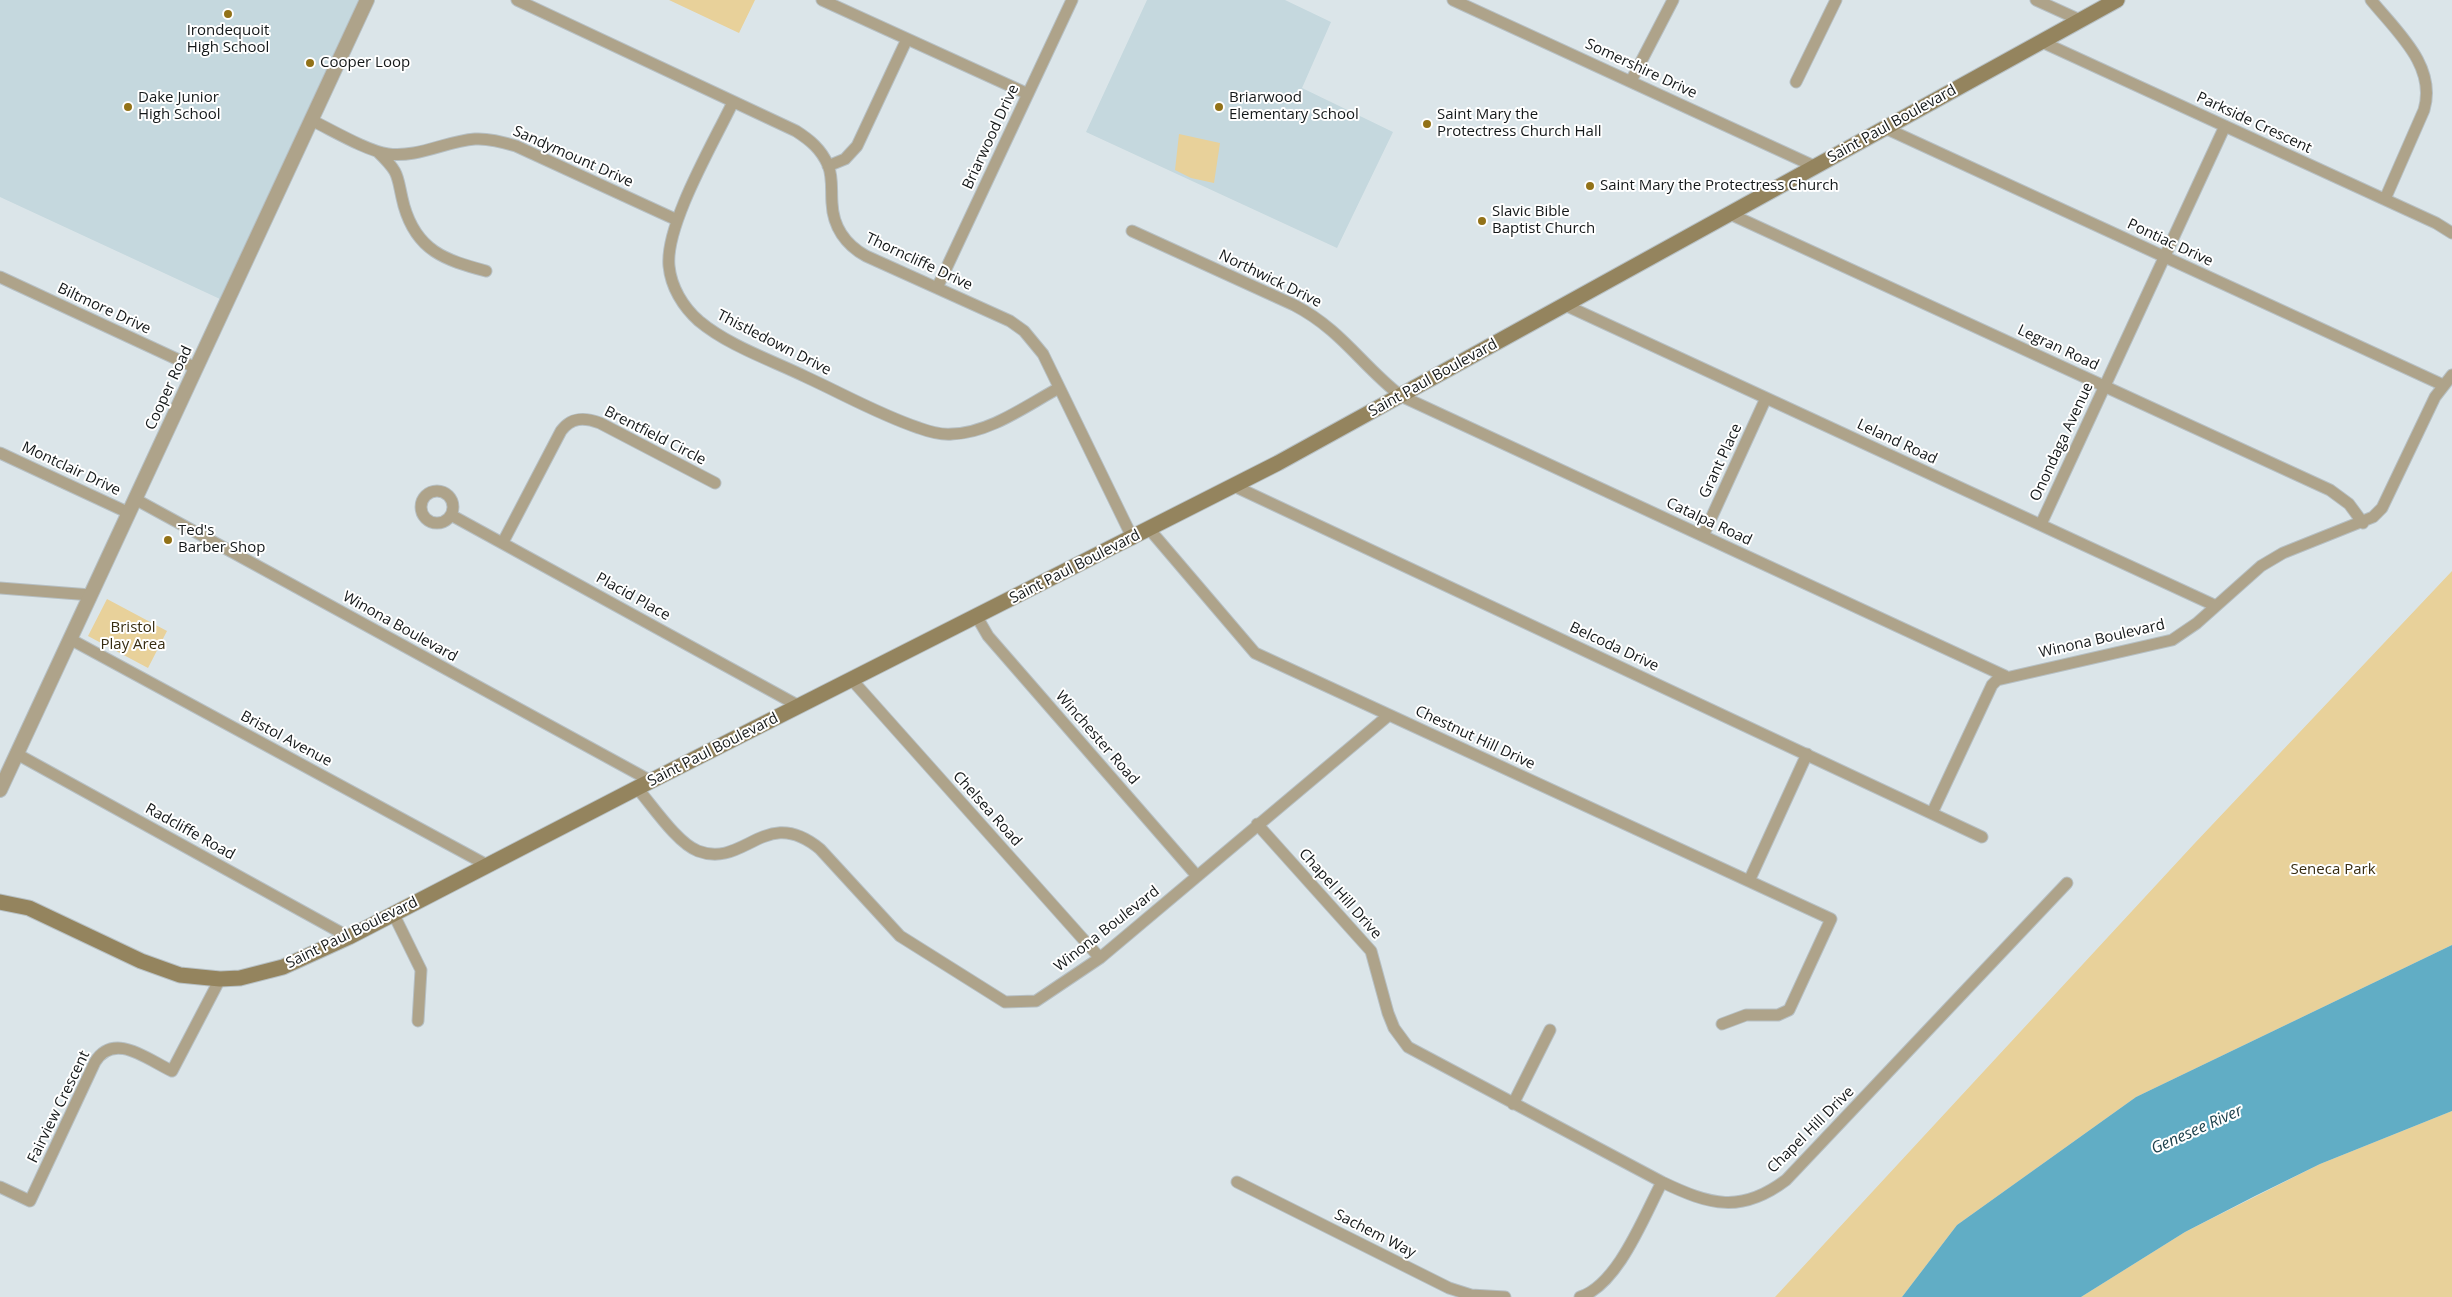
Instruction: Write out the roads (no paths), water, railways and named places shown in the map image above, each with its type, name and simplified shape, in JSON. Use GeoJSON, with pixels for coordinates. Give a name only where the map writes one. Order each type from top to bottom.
{"type":"FeatureCollection","features":[{"type":"Feature","properties":{"kind":"main road","name":"Saint Paul Boulevard"},"geometry":{"type":"LineString","coordinates":[[0,902],[29,908],[161,969],[180,975],[220,979],[262,974],[349,936],[1234,486],[1401,396],[2117,0]]}},
{"type":"Feature","properties":{"kind":"street","name":"Cooper Road"},"geometry":{"type":"LineString","coordinates":[[0,790],[367,0]]}},
{"type":"Feature","properties":{"kind":"street","name":"Thorncliffe Drive"},"geometry":{"type":"LineString","coordinates":[[517,0],[796,132],[811,141],[828,166],[832,180],[833,213],[843,236],[851,246],[866,256],[1010,321],[1024,331],[1043,354],[1132,538]]}},
{"type":"Feature","properties":{"kind":"street"},"geometry":{"type":"LineString","coordinates":[[822,0],[1028,94]]}},
{"type":"Feature","properties":{"kind":"street","name":"Briarwood Drive"},"geometry":{"type":"LineString","coordinates":[[937,288],[1072,0]]}},
{"type":"Feature","properties":{"kind":"street","name":"Somershire Drive"},"geometry":{"type":"LineString","coordinates":[[1453,0],[1816,167]]}},
{"type":"Feature","properties":{"kind":"street"},"geometry":{"type":"LineString","coordinates":[[1631,81],[1673,0]]}},
{"type":"Feature","properties":{"kind":"street"},"geometry":{"type":"LineString","coordinates":[[1796,82],[1836,0]]}},
{"type":"Feature","properties":{"kind":"street"},"geometry":{"type":"LineString","coordinates":[[2036,0],[2080,20]]}},
{"type":"Feature","properties":{"kind":"street"},"geometry":{"type":"LineString","coordinates":[[2371,0],[2420,62],[2427,85],[2428,97],[2385,199]]}},
{"type":"Feature","properties":{"kind":"street"},"geometry":{"type":"LineString","coordinates":[[828,166],[845,159],[857,146],[907,39]]}},
{"type":"Feature","properties":{"kind":"street","name":"Parkside Crescent"},"geometry":{"type":"LineString","coordinates":[[2042,42],[2436,222],[2452,233]]}},
{"type":"Feature","properties":{"kind":"street","name":"Thistledown Drive"},"geometry":{"type":"LineString","coordinates":[[733,102],[677,220],[669,253],[670,272],[681,299],[699,321],[729,341],[904,422],[936,433],[969,432],[992,424],[1059,388]]}},
{"type":"Feature","properties":{"kind":"street","name":"Sandymount Drive"},"geometry":{"type":"LineString","coordinates":[[311,120],[377,151],[388,154],[404,154],[474,139],[501,141],[516,146],[677,220]]}},
{"type":"Feature","properties":{"kind":"street","name":"Onondaga Avenue"},"geometry":{"type":"LineString","coordinates":[[2041,524],[2225,126]]}},
{"type":"Feature","properties":{"kind":"street","name":"Pontiac Drive"},"geometry":{"type":"LineString","coordinates":[[1885,128],[2443,385]]}},
{"type":"Feature","properties":{"kind":"street"},"geometry":{"type":"LineString","coordinates":[[377,151],[397,172],[409,221],[422,242],[444,258],[486,271]]}},
{"type":"Feature","properties":{"kind":"street","name":"Legran Road"},"geometry":{"type":"LineString","coordinates":[[1730,214],[2330,490],[2349,504],[2363,523]]}},
{"type":"Feature","properties":{"kind":"street","name":"Northwick Drive"},"geometry":{"type":"LineString","coordinates":[[1132,232],[1294,305],[1319,319],[1341,337],[1386,384],[1401,396]]}},
{"type":"Feature","properties":{"kind":"street","name":"Biltmore Drive"},"geometry":{"type":"LineString","coordinates":[[0,278],[196,368]]}},
{"type":"Feature","properties":{"kind":"street","name":"Leland Road"},"geometry":{"type":"LineString","coordinates":[[1565,305],[2216,606]]}},
{"type":"Feature","properties":{"kind":"street","name":"Winona Boulevard"},"geometry":{"type":"LineString","coordinates":[[2005,676],[2158,644],[2185,632],[2261,566],[2283,553],[2373,518],[2382,508],[2434,397],[2452,375]]}},
{"type":"Feature","properties":{"kind":"street","name":"Catalpa Road"},"geometry":{"type":"LineString","coordinates":[[1401,396],[2005,676]]}},
{"type":"Feature","properties":{"kind":"street","name":"Grant Place"},"geometry":{"type":"LineString","coordinates":[[1703,536],[1766,398]]}},
{"type":"Feature","properties":{"kind":"street","name":"Brentfield Circle"},"geometry":{"type":"LineString","coordinates":[[503,542],[561,431],[565,426],[577,419],[584,418],[600,423],[715,483]]}},
{"type":"Feature","properties":{"kind":"street","name":"Montclair Drive"},"geometry":{"type":"LineString","coordinates":[[0,454],[129,512]]}},
{"type":"Feature","properties":{"kind":"street","name":"Belcoda Drive"},"geometry":{"type":"LineString","coordinates":[[1234,486],[1982,837]]}},
{"type":"Feature","properties":{"kind":"street","name":"Winona Boulevard"},"geometry":{"type":"LineString","coordinates":[[135,499],[651,781]]}},
{"type":"Feature","properties":{"kind":"street","name":"Placid Place"},"geometry":{"type":"LineString","coordinates":[[451,515],[799,706]]}},
{"type":"Feature","properties":{"kind":"street","name":"Chestnut Hill Drive"},"geometry":{"type":"LineString","coordinates":[[1150,530],[1255,653],[1831,919],[1789,1010],[1778,1015],[1746,1015],[1722,1024]]}},
{"type":"Feature","properties":{"kind":"street"},"geometry":{"type":"LineString","coordinates":[[0,588],[91,595]]}},
{"type":"Feature","properties":{"kind":"street","name":"Winchester Road"},"geometry":{"type":"LineString","coordinates":[[977,617],[988,636],[1197,876]]}},
{"type":"Feature","properties":{"kind":"street","name":"Bristol Avenue"},"geometry":{"type":"LineString","coordinates":[[70,639],[487,865]]}},
{"type":"Feature","properties":{"kind":"street"},"geometry":{"type":"LineString","coordinates":[[1932,813],[1992,685],[2005,676]]}},
{"type":"Feature","properties":{"kind":"street","name":"Chelsea Road"},"geometry":{"type":"LineString","coordinates":[[852,680],[1100,958]]}},
{"type":"Feature","properties":{"kind":"street","name":"Winona Boulevard"},"geometry":{"type":"LineString","coordinates":[[637,788],[680,839],[698,851],[708,854],[721,854],[776,833],[796,833],[806,838],[820,849],[900,936],[1005,1002],[1036,1001],[1100,958],[1257,824],[1389,715]]}},
{"type":"Feature","properties":{"kind":"street","name":"Radcliffe Road"},"geometry":{"type":"LineString","coordinates":[[17,754],[349,936]]}},
{"type":"Feature","properties":{"kind":"street"},"geometry":{"type":"LineString","coordinates":[[1749,881],[1807,754]]}},
{"type":"Feature","properties":{"kind":"street","name":"Chapel Hill Drive"},"geometry":{"type":"LineString","coordinates":[[1257,824],[1371,951],[1394,1028],[1405,1043],[1418,1054],[1662,1182],[1690,1195],[1717,1203],[1748,1201],[1774,1190],[1798,1168],[2067,883]]}},
{"type":"Feature","properties":{"kind":"street"},"geometry":{"type":"LineString","coordinates":[[393,913],[421,970],[418,1021]]}},
{"type":"Feature","properties":{"kind":"street","name":"Fairview Crescent"},"geometry":{"type":"LineString","coordinates":[[0,1187],[30,1201],[95,1062],[104,1052],[112,1047],[122,1047],[172,1071],[220,979]]}},
{"type":"Feature","properties":{"kind":"street"},"geometry":{"type":"LineString","coordinates":[[1512,1104],[1550,1030]]}},
{"type":"Feature","properties":{"kind":"street","name":"Sachem Way"},"geometry":{"type":"LineString","coordinates":[[1237,1182],[1449,1288],[1471,1295],[1505,1297]]}},
{"type":"Feature","properties":{"kind":"street"},"geometry":{"type":"LineString","coordinates":[[1580,1297],[1596,1290],[1613,1273],[1662,1182]]}},
{"type":"Feature","properties":{"kind":"water","name":"Genesee River"},"geometry":{"type":"Polygon","coordinates":[[[2452,945],[2452,1111],[2320,1164],[2255,1196],[2185,1232],[2081,1297],[1902,1297],[1957,1225],[2136,1097],[2452,945]]]}},
{"type":"Feature","properties":{"kind":"place","name":"Irondequoit High School"},"geometry":{"type":"Point","coordinates":[228,14]}},
{"type":"Feature","properties":{"kind":"place","name":"Cooper Loop"},"geometry":{"type":"Point","coordinates":[310,63]}},
{"type":"Feature","properties":{"kind":"place","name":"Dake Junior High School"},"geometry":{"type":"Point","coordinates":[128,107]}},
{"type":"Feature","properties":{"kind":"place","name":"Briarwood Elementary School"},"geometry":{"type":"Point","coordinates":[1219,107]}},
{"type":"Feature","properties":{"kind":"place","name":"Saint Mary the Protectress Church Hall"},"geometry":{"type":"Point","coordinates":[1427,124]}},
{"type":"Feature","properties":{"kind":"place","name":"Saint Mary the Protectress Church"},"geometry":{"type":"Point","coordinates":[1590,186]}},
{"type":"Feature","properties":{"kind":"place","name":"Slavic Bible Baptist Church"},"geometry":{"type":"Point","coordinates":[1482,221]}},
{"type":"Feature","properties":{"kind":"place","name":"Ted's Barber Shop"},"geometry":{"type":"Point","coordinates":[168,540]}},
{"type":"Feature","properties":{"kind":"park label","name":"Bristol Play Area"},"geometry":{"type":"Point","coordinates":[133,636]}},
{"type":"Feature","properties":{"kind":"park label","name":"Seneca Park"},"geometry":{"type":"Point","coordinates":[2333,870]}}]}
